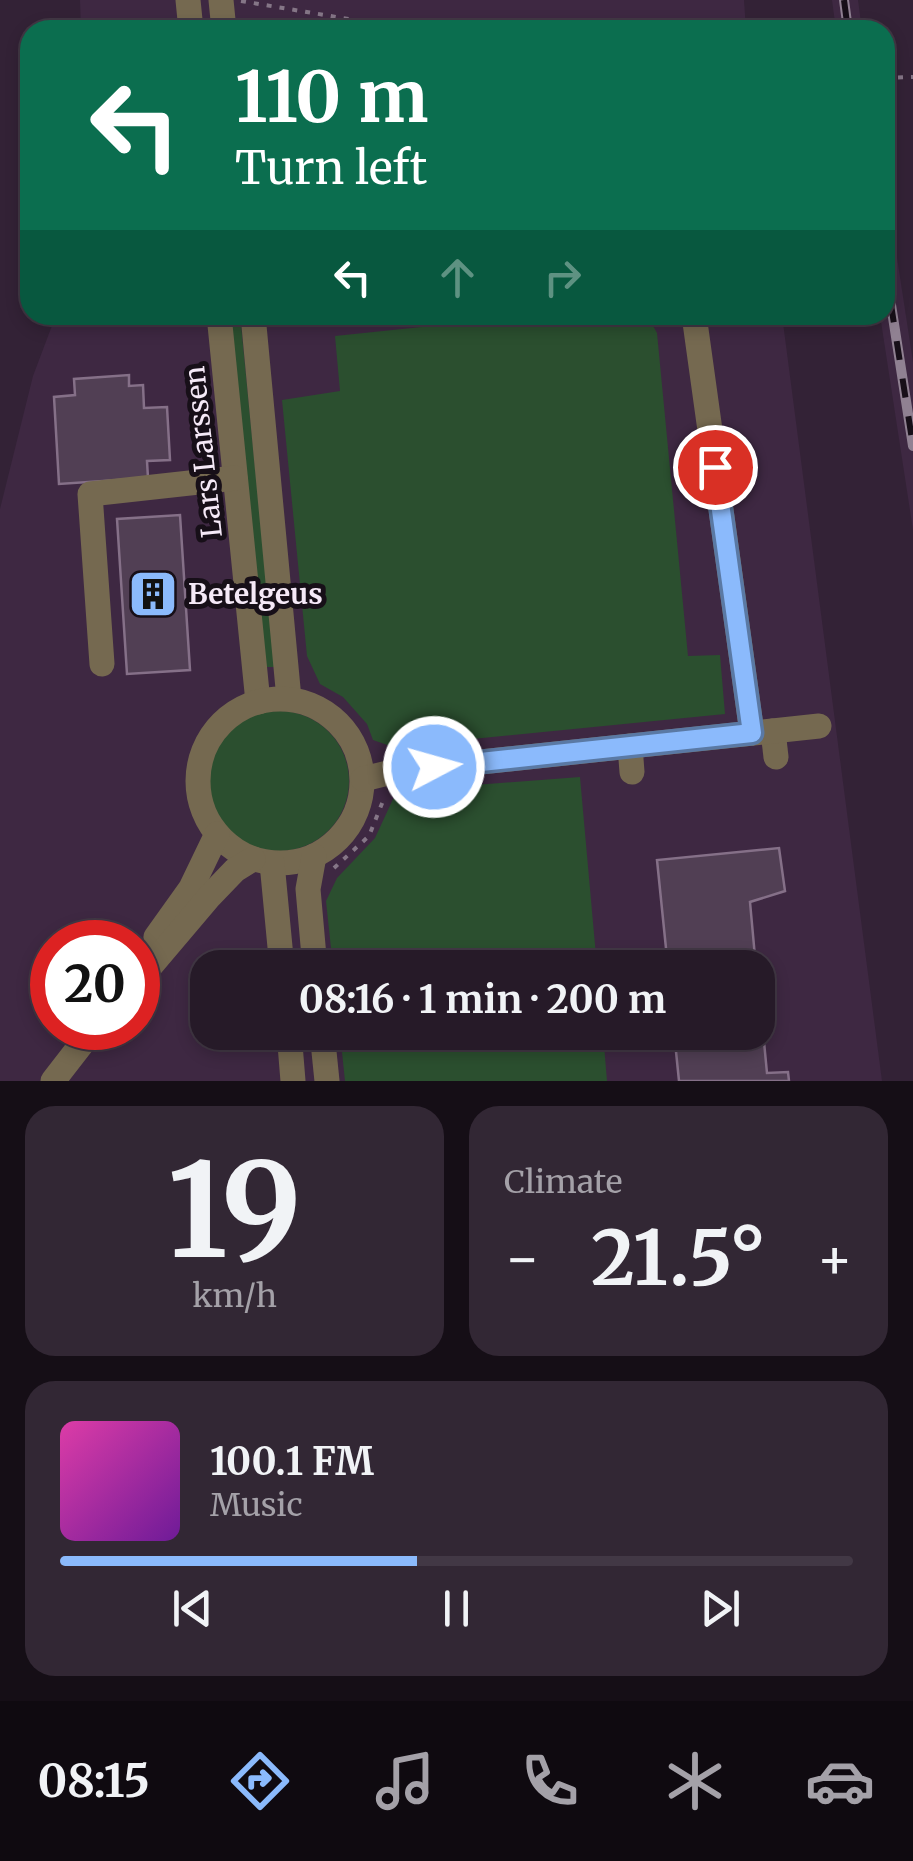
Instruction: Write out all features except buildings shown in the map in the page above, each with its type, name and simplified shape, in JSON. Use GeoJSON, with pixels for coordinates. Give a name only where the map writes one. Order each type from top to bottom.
{"type":"FeatureCollection","features":[{"type":"Feature","properties":{"kind":"street","name":"Lars Larssen"},"geometry":{"type":"LineString","coordinates":[[220,325],[258,702]]}},
{"type":"Feature","properties":{"kind":"street"},"geometry":{"type":"LineString","coordinates":[[254,325],[290,700]]}},
{"type":"Feature","properties":{"kind":"street"},"geometry":{"type":"LineString","coordinates":[[696,325],[767,740]]}},
{"type":"Feature","properties":{"kind":"street"},"geometry":{"type":"LineString","coordinates":[[102,664],[90,494],[235,478]]}},
{"type":"Feature","properties":{"kind":"street"},"geometry":{"type":"LineString","coordinates":[[160,955],[235,870],[263,861],[294,862],[314,856],[334,843],[350,825],[360,803],[360,760],[341,726],[309,704],[290,700],[258,702],[239,710],[222,722],[202,757],[199,797],[206,817],[227,844],[263,861]]}},
{"type":"Feature","properties":{"kind":"street"},"geometry":{"type":"LineString","coordinates":[[362,779],[396,771],[520,758],[631,759],[767,740],[820,726]]}},
{"type":"Feature","properties":{"kind":"street"},"geometry":{"type":"LineString","coordinates":[[160,931],[190,888],[216,834]]}},
{"type":"Feature","properties":{"kind":"street"},"geometry":{"type":"LineString","coordinates":[[314,856],[308,890],[314,950]]}},
{"type":"Feature","properties":{"kind":"street"},"geometry":{"type":"LineString","coordinates":[[263,861],[279,950]]}},
{"type":"Feature","properties":{"kind":"street"},"geometry":{"type":"LineString","coordinates":[[53,1081],[77,1050]]}},
{"type":"Feature","properties":{"kind":"street"},"geometry":{"type":"LineString","coordinates":[[290,1050],[294,1081]]}},
{"type":"Feature","properties":{"kind":"street"},"geometry":{"type":"LineString","coordinates":[[323,1050],[326,1081]]}},
{"type":"Feature","properties":{"kind":"path"},"geometry":{"type":"LineString","coordinates":[[234,0],[354,20]]}},
{"type":"Feature","properties":{"kind":"path"},"geometry":{"type":"LineString","coordinates":[[308,890],[324,890],[336,866],[369,836],[386,795],[392,791]]}},
{"type":"Feature","properties":{"kind":"shaded area"},"geometry":{"type":"Polygon","coordinates":[[[80,0],[744,0],[745,20],[81,20],[80,0]]]}},
{"type":"Feature","properties":{"kind":"shaded area"},"geometry":{"type":"Polygon","coordinates":[[[832,0],[858,0],[861,20],[835,20],[832,0]]]}},
{"type":"Feature","properties":{"kind":"shaded area"},"geometry":{"type":"Polygon","coordinates":[[[895,244],[913,362],[913,530],[882,325],[895,325],[895,244]]]}},
{"type":"Feature","properties":{"kind":"shaded area"},"geometry":{"type":"Polygon","coordinates":[[[52,325],[783,325],[882,1081],[0,1081],[0,509],[33,376],[52,325]]]}},
{"type":"Feature","properties":{"kind":"green space"},"geometry":{"type":"Polygon","coordinates":[[[229,325],[241,325],[275,667],[263,667],[229,325]]]}},
{"type":"Feature","properties":{"kind":"green space"},"geometry":{"type":"Polygon","coordinates":[[[441,325],[653,325],[657,333],[688,656],[720,655],[725,714],[393,747],[373,740],[367,724],[343,697],[320,684],[307,656],[282,400],[340,391],[335,336],[441,325]]]}},
{"type":"Feature","properties":{"kind":"green space"},"geometry":{"type":"Polygon","coordinates":[[[279,711],[306,716],[329,731],[344,754],[349,781],[344,808],[329,831],[306,846],[279,851],[252,846],[229,831],[214,808],[209,781],[214,754],[229,731],[252,716],[279,711]]]}},
{"type":"Feature","properties":{"kind":"green space"},"geometry":{"type":"Polygon","coordinates":[[[580,777],[595,950],[331,950],[326,901],[337,878],[375,838],[393,799],[410,790],[580,777]]]}},
{"type":"Feature","properties":{"kind":"green space"},"geometry":{"type":"Polygon","coordinates":[[[342,1050],[604,1050],[607,1081],[345,1081],[342,1050]]]}},
{"type":"Feature","properties":{"kind":"railway"},"geometry":{"type":"LineString","coordinates":[[844,0],[847,20]]}},
{"type":"Feature","properties":{"kind":"railway"},"geometry":{"type":"LineString","coordinates":[[894,325],[913,446]]}},
{"type":"Feature","properties":{"kind":"place","name":"Betelgeus"},"geometry":{"type":"Point","coordinates":[153,594]}},
{"type":"Feature","properties":{"kind":"route"},"geometry":{"type":"LineString","coordinates":[[434,767],[752,733],[715,467]]}}]}
